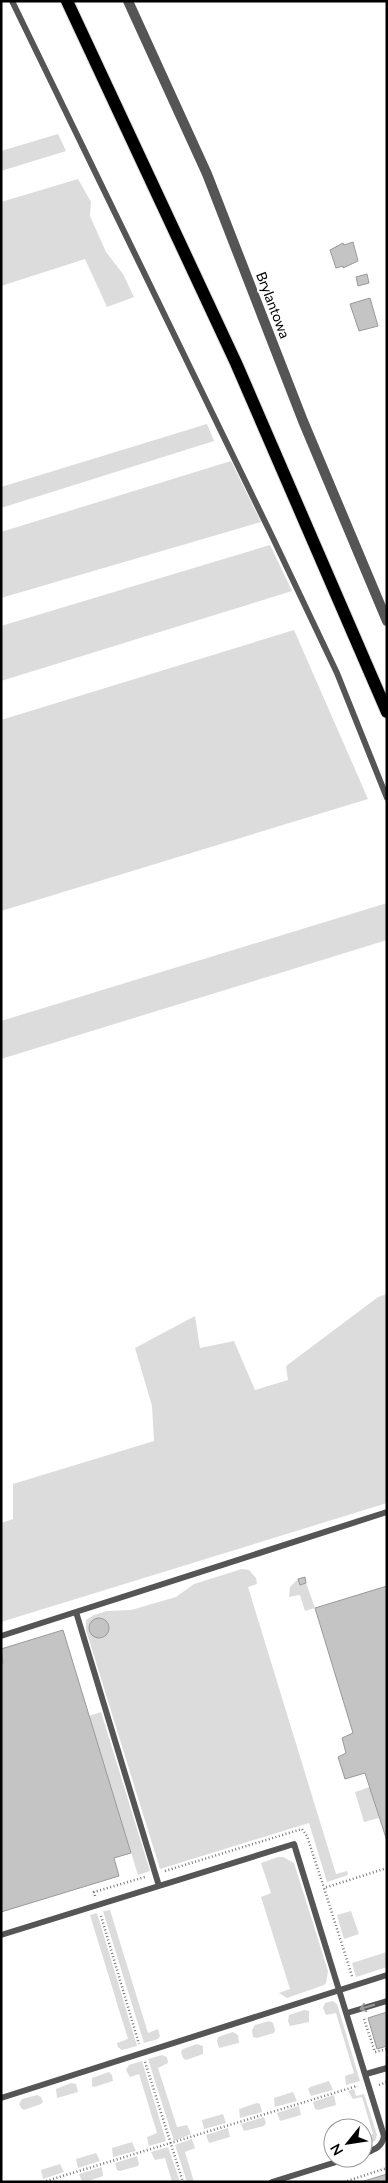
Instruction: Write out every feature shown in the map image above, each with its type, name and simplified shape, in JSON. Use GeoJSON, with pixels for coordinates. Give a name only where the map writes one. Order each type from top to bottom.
{"type":"FeatureCollection","features":[{"type":"Feature","properties":{"kind":"main road"},"geometry":{"type":"LineString","coordinates":[[67,1],[236,363],[387,712]]}},
{"type":"Feature","properties":{"kind":"street","name":"Brylantowa"},"geometry":{"type":"LineString","coordinates":[[128,1],[207,174],[303,421],[387,621]]}},
{"type":"Feature","properties":{"kind":"lane"},"geometry":{"type":"LineString","coordinates":[[12,1],[276,543],[336,673],[387,798]]}},
{"type":"Feature","properties":{"kind":"lane"},"geometry":{"type":"LineString","coordinates":[[1,1636],[387,1512]]}},
{"type":"Feature","properties":{"kind":"lane"},"geometry":{"type":"LineString","coordinates":[[76,1612],[159,1886]]}},
{"type":"Feature","properties":{"kind":"lane"},"geometry":{"type":"LineString","coordinates":[[1,1935],[294,1844],[341,1990],[384,2136],[383,2142],[378,2148],[373,2150]]}},
{"type":"Feature","properties":{"kind":"lane"},"geometry":{"type":"LineString","coordinates":[[1,2098],[387,1975]]}},
{"type":"Feature","properties":{"kind":"lane"},"geometry":{"type":"LineString","coordinates":[[347,2013],[387,2001]]}},
{"type":"Feature","properties":{"kind":"lane"},"geometry":{"type":"LineString","coordinates":[[366,2074],[387,2068]]}},
{"type":"Feature","properties":{"kind":"lane"},"geometry":{"type":"LineString","coordinates":[[272,2182],[323,2166]]}},
{"type":"Feature","properties":{"kind":"path"},"geometry":{"type":"LineString","coordinates":[[354,1986],[324,1888],[387,1868]]}},
{"type":"Feature","properties":{"kind":"path"},"geometry":{"type":"LineString","coordinates":[[94,1892],[183,2182]]}},
{"type":"Feature","properties":{"kind":"path"},"geometry":{"type":"LineString","coordinates":[[360,2009],[375,2052],[387,2048]]}},
{"type":"Feature","properties":{"kind":"path"},"geometry":{"type":"LineString","coordinates":[[43,2182],[356,2086],[359,2092],[387,2082]]}},
{"type":"Feature","properties":{"kind":"path"},"geometry":{"type":"LineString","coordinates":[[344,2182],[387,2168]]}},
{"type":"Feature","properties":{"kind":"shaded area"},"geometry":{"type":"Polygon","coordinates":[[[58,134],[66,151],[1,171],[1,151],[58,134]]]}},
{"type":"Feature","properties":{"kind":"shaded area"},"geometry":{"type":"Polygon","coordinates":[[[78,179],[91,202],[90,216],[106,252],[123,274],[134,297],[107,307],[85,259],[1,286],[1,202],[78,179]]]}},
{"type":"Feature","properties":{"kind":"shaded area"},"geometry":{"type":"Polygon","coordinates":[[[207,424],[214,441],[1,508],[1,487],[207,424]]]}},
{"type":"Feature","properties":{"kind":"shaded area"},"geometry":{"type":"Polygon","coordinates":[[[231,461],[261,522],[1,598],[1,532],[231,461]]]}},
{"type":"Feature","properties":{"kind":"shaded area"},"geometry":{"type":"Polygon","coordinates":[[[270,545],[292,591],[1,681],[1,626],[270,545]]]}},
{"type":"Feature","properties":{"kind":"shaded area"},"geometry":{"type":"Polygon","coordinates":[[[294,630],[368,799],[1,911],[1,720],[294,630]]]}},
{"type":"Feature","properties":{"kind":"shaded area"},"geometry":{"type":"Polygon","coordinates":[[[387,903],[387,940],[1,1059],[1,1021],[387,903]]]}},
{"type":"Feature","properties":{"kind":"shaded area"},"geometry":{"type":"Polygon","coordinates":[[[387,1294],[387,1503],[1,1622],[1,1523],[13,1519],[13,1484],[154,1441],[152,1406],[135,1348],[195,1316],[200,1348],[234,1341],[255,1390],[288,1380],[286,1366],[378,1297],[387,1294]]]}},
{"type":"Feature","properties":{"kind":"shaded area"},"geometry":{"type":"Polygon","coordinates":[[[242,1569],[249,1570],[256,1578],[257,1584],[248,1587],[336,1874],[347,1871],[348,1875],[327,1882],[309,1823],[160,1869],[86,1630],[86,1620],[107,1611],[131,1610],[176,1597],[194,1584],[242,1569]],[[95,1619],[89,1627],[91,1634],[97,1637],[104,1636],[108,1630],[107,1623],[102,1619],[95,1619]]]}},
{"type":"Feature","properties":{"kind":"shaded area"},"geometry":{"type":"Polygon","coordinates":[[[298,1579],[300,1585],[306,1583],[315,1608],[305,1611],[300,1595],[289,1597],[290,1587],[298,1579]]]}},
{"type":"Feature","properties":{"kind":"shaded area"},"geometry":{"type":"Polygon","coordinates":[[[101,1712],[150,1871],[138,1875],[89,1716],[101,1712]]]}},
{"type":"Feature","properties":{"kind":"shaded area"},"geometry":{"type":"Polygon","coordinates":[[[370,1787],[379,1818],[364,1822],[355,1792],[370,1787]]]}},
{"type":"Feature","properties":{"kind":"shaded area"},"geometry":{"type":"Polygon","coordinates":[[[283,1857],[294,1863],[328,1971],[324,1985],[287,1998],[279,1993],[290,1989],[261,1897],[271,1893],[261,1863],[283,1857]]]}},
{"type":"Feature","properties":{"kind":"shaded area"},"geometry":{"type":"Polygon","coordinates":[[[110,1910],[148,2033],[158,2029],[160,2036],[158,2039],[144,2043],[103,1911],[110,1910]]]}},
{"type":"Feature","properties":{"kind":"shaded area"},"geometry":{"type":"Polygon","coordinates":[[[351,1911],[359,1934],[344,1939],[337,1915],[351,1911]]]}},
{"type":"Feature","properties":{"kind":"shaded area"},"geometry":{"type":"Polygon","coordinates":[[[97,1913],[137,2046],[122,2050],[118,2047],[117,2043],[128,2039],[90,1915],[97,1913]]]}},
{"type":"Feature","properties":{"kind":"shaded area"},"geometry":{"type":"Polygon","coordinates":[[[387,1952],[387,1967],[356,1977],[352,1963],[387,1952]]]}},
{"type":"Feature","properties":{"kind":"shaded area"},"geometry":{"type":"Polygon","coordinates":[[[333,2001],[337,2004],[360,2081],[346,2085],[345,2076],[354,2073],[336,2013],[326,2015],[323,2008],[325,2003],[333,2001]]]}},
{"type":"Feature","properties":{"kind":"shaded area"},"geometry":{"type":"Polygon","coordinates":[[[304,2010],[309,2011],[309,2022],[290,2026],[288,2021],[289,2015],[304,2010]]]}},
{"type":"Feature","properties":{"kind":"shaded area"},"geometry":{"type":"Polygon","coordinates":[[[269,2021],[273,2023],[274,2033],[257,2038],[253,2037],[252,2030],[255,2025],[269,2021]]]}},
{"type":"Feature","properties":{"kind":"shaded area"},"geometry":{"type":"Polygon","coordinates":[[[233,2032],[238,2035],[239,2043],[219,2048],[218,2037],[233,2032]]]}},
{"type":"Feature","properties":{"kind":"shaded area"},"geometry":{"type":"Polygon","coordinates":[[[197,2044],[203,2046],[203,2054],[186,2060],[183,2058],[181,2052],[183,2049],[197,2044]]]}},
{"type":"Feature","properties":{"kind":"shaded area"},"geometry":{"type":"Polygon","coordinates":[[[162,2055],[167,2057],[168,2063],[158,2068],[177,2127],[187,2125],[191,2134],[174,2141],[148,2059],[162,2055]]]}},
{"type":"Feature","properties":{"kind":"shaded area"},"geometry":{"type":"Polygon","coordinates":[[[142,2061],[166,2141],[149,2146],[147,2137],[157,2133],[139,2074],[130,2077],[126,2070],[129,2065],[142,2061]]]}},
{"type":"Feature","properties":{"kind":"shaded area"},"geometry":{"type":"Polygon","coordinates":[[[109,2072],[112,2075],[113,2081],[92,2086],[92,2078],[109,2072]]]}},
{"type":"Feature","properties":{"kind":"shaded area"},"geometry":{"type":"Polygon","coordinates":[[[329,2081],[333,2090],[311,2096],[308,2089],[310,2087],[329,2081]]]}},
{"type":"Feature","properties":{"kind":"shaded area"},"geometry":{"type":"Polygon","coordinates":[[[71,2083],[76,2084],[78,2092],[57,2098],[56,2089],[71,2083]]]}},
{"type":"Feature","properties":{"kind":"shaded area"},"geometry":{"type":"Polygon","coordinates":[[[354,2089],[356,2096],[364,2094],[372,2118],[368,2118],[362,2097],[353,2099],[348,2091],[354,2089]]]}},
{"type":"Feature","properties":{"kind":"shaded area"},"geometry":{"type":"Polygon","coordinates":[[[293,2092],[297,2101],[275,2107],[274,2098],[293,2092]]]}},
{"type":"Feature","properties":{"kind":"shaded area"},"geometry":{"type":"Polygon","coordinates":[[[37,2095],[41,2097],[43,2102],[41,2104],[24,2110],[21,2108],[19,2104],[22,2099],[37,2095]]]}},
{"type":"Feature","properties":{"kind":"shaded area"},"geometry":{"type":"Polygon","coordinates":[[[334,2095],[336,2105],[318,2110],[315,2109],[313,2102],[334,2095]]]}},
{"type":"Feature","properties":{"kind":"shaded area"},"geometry":{"type":"Polygon","coordinates":[[[257,2103],[260,2104],[262,2112],[240,2118],[239,2109],[257,2103]]]}},
{"type":"Feature","properties":{"kind":"shaded area"},"geometry":{"type":"Polygon","coordinates":[[[299,2106],[301,2115],[280,2121],[277,2113],[299,2106]]]}},
{"type":"Feature","properties":{"kind":"shaded area"},"geometry":{"type":"Polygon","coordinates":[[[223,2114],[226,2123],[204,2129],[202,2120],[223,2114]]]}},
{"type":"Feature","properties":{"kind":"shaded area"},"geometry":{"type":"Polygon","coordinates":[[[264,2117],[266,2123],[264,2126],[244,2131],[241,2124],[264,2117]]]}},
{"type":"Feature","properties":{"kind":"shaded area"},"geometry":{"type":"Polygon","coordinates":[[[373,2122],[377,2135],[373,2142],[373,2122]]]}},
{"type":"Feature","properties":{"kind":"shaded area"},"geometry":{"type":"Polygon","coordinates":[[[228,2128],[230,2137],[209,2143],[206,2135],[228,2128]]]}},
{"type":"Feature","properties":{"kind":"shaded area"},"geometry":{"type":"Polygon","coordinates":[[[192,2139],[195,2148],[185,2152],[194,2182],[187,2182],[175,2145],[192,2139]]]}},
{"type":"Feature","properties":{"kind":"shaded area"},"geometry":{"type":"Polygon","coordinates":[[[132,2142],[136,2151],[113,2157],[112,2148],[132,2142]]]}},
{"type":"Feature","properties":{"kind":"shaded area"},"geometry":{"type":"Polygon","coordinates":[[[168,2147],[180,2182],[172,2182],[165,2158],[155,2160],[151,2152],[168,2147]]]}},
{"type":"Feature","properties":{"kind":"shaded area"},"geometry":{"type":"Polygon","coordinates":[[[96,2153],[100,2161],[78,2168],[76,2159],[96,2153]]]}},
{"type":"Feature","properties":{"kind":"shaded area"},"geometry":{"type":"Polygon","coordinates":[[[137,2156],[138,2166],[120,2171],[117,2170],[115,2163],[137,2156]]]}},
{"type":"Feature","properties":{"kind":"shaded area"},"geometry":{"type":"Polygon","coordinates":[[[60,2164],[64,2172],[43,2179],[41,2170],[60,2164]]]}},
{"type":"Feature","properties":{"kind":"shaded area"},"geometry":{"type":"Polygon","coordinates":[[[102,2167],[103,2176],[86,2182],[82,2181],[79,2174],[102,2167]]]}},
{"type":"Feature","properties":{"kind":"building"},"geometry":{"type":"Polygon","coordinates":[[[353,242],[358,261],[343,268],[343,266],[336,268],[330,250],[343,243],[344,245],[353,242]]]}},
{"type":"Feature","properties":{"kind":"building"},"geometry":{"type":"Polygon","coordinates":[[[367,274],[369,283],[358,286],[356,277],[367,274]]]}},
{"type":"Feature","properties":{"kind":"building"},"geometry":{"type":"Polygon","coordinates":[[[370,298],[378,326],[359,331],[350,304],[370,298]]]}},
{"type":"Feature","properties":{"kind":"building"},"geometry":{"type":"Polygon","coordinates":[[[305,1577],[306,1583],[300,1585],[298,1579],[305,1577]]]}},
{"type":"Feature","properties":{"kind":"building"},"geometry":{"type":"Polygon","coordinates":[[[387,1586],[387,1841],[365,1773],[345,1779],[338,1757],[346,1753],[342,1738],[353,1733],[315,1608],[387,1586]]]}},
{"type":"Feature","properties":{"kind":"building"},"geometry":{"type":"Polygon","coordinates":[[[99,1618],[106,1621],[109,1628],[106,1635],[99,1638],[92,1635],[89,1628],[92,1621],[99,1618]]]}},
{"type":"Feature","properties":{"kind":"building"},"geometry":{"type":"Polygon","coordinates":[[[63,1630],[131,1853],[114,1858],[119,1876],[1,1912],[1,1664],[3,1663],[1,1649],[63,1630]]]}},
{"type":"Feature","properties":{"kind":"building"},"geometry":{"type":"Polygon","coordinates":[[[387,2012],[387,2046],[377,2049],[368,2018],[387,2012]]]}},
{"type":"Feature","properties":{"kind":"building"},"geometry":{"type":"Polygon","coordinates":[[[387,2174],[387,2182],[361,2182],[387,2174]]]}}]}
